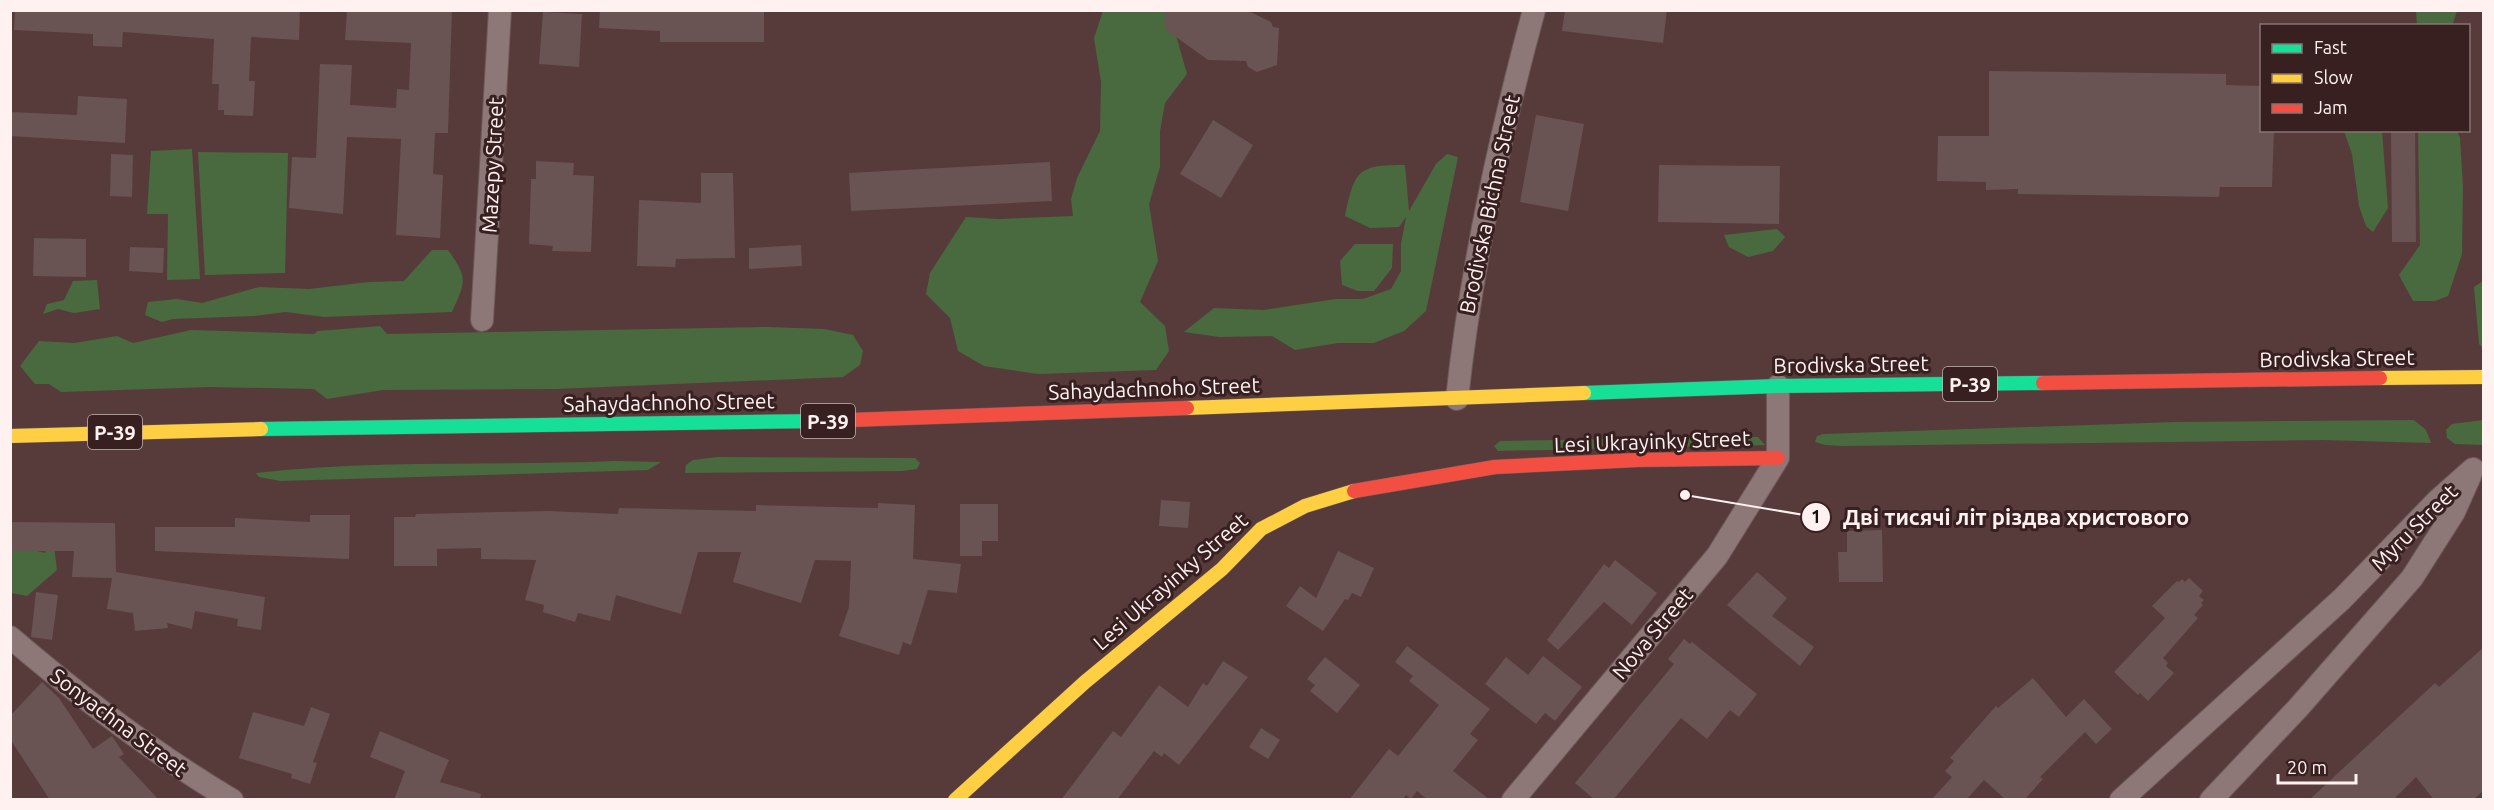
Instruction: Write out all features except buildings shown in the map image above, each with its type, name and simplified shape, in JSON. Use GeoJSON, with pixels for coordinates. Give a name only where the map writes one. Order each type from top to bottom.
{"type":"FeatureCollection","features":[{"type":"Feature","properties":{"kind":"main road","name":"Brodivska Street"},"geometry":{"type":"LineString","coordinates":[[1446,399],[1778,386],[2484,377]]}},
{"type":"Feature","properties":{"kind":"main road","name":"Sahaydachnoho Street"},"geometry":{"type":"LineString","coordinates":[[10,436],[208,430],[876,420],[1446,399]]}},
{"type":"Feature","properties":{"kind":"main road","name":"Lesi Ukrayinky Street"},"geometry":{"type":"LineString","coordinates":[[955,800],[1085,682],[1222,569],[1261,529],[1305,506],[1360,489],[1495,468],[1636,460],[1778,458]]}},
{"type":"Feature","properties":{"kind":"street","name":"Mazepy Street"},"geometry":{"type":"LineString","coordinates":[[482,320],[500,10]]}},
{"type":"Feature","properties":{"kind":"street","name":"Brodivska Bichna Street"},"geometry":{"type":"LineString","coordinates":[[1446,399],[1465,321],[1483,221],[1510,99],[1534,10]]}},
{"type":"Feature","properties":{"kind":"street"},"geometry":{"type":"LineString","coordinates":[[1778,386],[1778,458]]}},
{"type":"Feature","properties":{"kind":"street","name":"Nova Street"},"geometry":{"type":"LineString","coordinates":[[1513,800],[1717,556],[1778,458]]}},
{"type":"Feature","properties":{"kind":"street","name":"Myru Street"},"geometry":{"type":"LineString","coordinates":[[2121,800],[2342,599],[2437,501],[2479,468]]}},
{"type":"Feature","properties":{"kind":"street","name":"Myru Street"},"geometry":{"type":"LineString","coordinates":[[2211,800],[2298,708],[2412,578],[2479,468]]}},
{"type":"Feature","properties":{"kind":"street","name":"Sonyachna Street"},"geometry":{"type":"LineString","coordinates":[[10,637],[50,672],[188,774],[232,800]]}},
{"type":"Feature","properties":{"kind":"green space"},"geometry":{"type":"Polygon","coordinates":[[[2417,10],[2457,11],[2453,24],[2417,24],[2417,10]]]}},
{"type":"Feature","properties":{"kind":"green space"},"geometry":{"type":"Polygon","coordinates":[[[1103,11],[1176,11],[1174,28],[1187,74],[1165,103],[1160,131],[1160,167],[1149,204],[1158,261],[1140,302],[1165,326],[1169,351],[1156,370],[1038,374],[984,366],[958,351],[950,318],[926,294],[930,273],[966,217],[998,219],[1073,216],[1071,199],[1077,178],[1100,131],[1101,82],[1094,38],[1103,11]]]}},
{"type":"Feature","properties":{"kind":"green space"},"geometry":{"type":"Polygon","coordinates":[[[2344,132],[2382,132],[2388,208],[2373,232],[2366,226],[2359,206],[2352,154],[2344,132]]]}},
{"type":"Feature","properties":{"kind":"green space"},"geometry":{"type":"Polygon","coordinates":[[[2418,132],[2457,132],[2460,138],[2463,187],[2462,254],[2448,296],[2435,301],[2413,301],[2399,275],[2420,245],[2418,132]]]}},
{"type":"Feature","properties":{"kind":"green space"},"geometry":{"type":"Polygon","coordinates":[[[192,149],[200,279],[167,280],[168,214],[147,214],[151,151],[192,149]]]}},
{"type":"Feature","properties":{"kind":"green space"},"geometry":{"type":"Polygon","coordinates":[[[198,152],[288,153],[285,273],[205,275],[198,152]]]}},
{"type":"Feature","properties":{"kind":"green space"},"geometry":{"type":"Polygon","coordinates":[[[1447,154],[1458,157],[1426,311],[1404,331],[1374,343],[1338,343],[1295,350],[1272,336],[1219,337],[1184,332],[1214,308],[1263,310],[1336,299],[1363,299],[1391,289],[1401,271],[1401,244],[1406,217],[1399,227],[1370,228],[1345,216],[1352,189],[1361,173],[1368,169],[1377,166],[1405,165],[1409,211],[1436,164],[1447,154]]]}},
{"type":"Feature","properties":{"kind":"green space"},"geometry":{"type":"Polygon","coordinates":[[[1777,229],[1785,237],[1773,251],[1748,257],[1729,247],[1724,235],[1777,229]]]}},
{"type":"Feature","properties":{"kind":"green space"},"geometry":{"type":"Polygon","coordinates":[[[1355,244],[1393,244],[1392,268],[1374,291],[1358,291],[1342,285],[1340,261],[1355,244]]]}},
{"type":"Feature","properties":{"kind":"green space"},"geometry":{"type":"Polygon","coordinates":[[[432,250],[448,250],[462,274],[462,286],[452,312],[324,317],[286,312],[253,316],[173,319],[162,322],[145,315],[148,302],[177,299],[202,303],[259,287],[309,289],[369,282],[404,281],[432,250]]]}},
{"type":"Feature","properties":{"kind":"green space"},"geometry":{"type":"Polygon","coordinates":[[[97,280],[100,309],[74,313],[58,309],[43,314],[47,304],[64,300],[73,281],[97,280]]]}},
{"type":"Feature","properties":{"kind":"green space"},"geometry":{"type":"Polygon","coordinates":[[[2483,281],[2483,348],[2479,344],[2474,287],[2483,281]]]}},
{"type":"Feature","properties":{"kind":"green space"},"geometry":{"type":"Polygon","coordinates":[[[380,326],[387,334],[768,327],[824,329],[853,335],[863,351],[860,365],[843,377],[556,389],[383,390],[327,399],[314,389],[210,387],[61,392],[49,384],[35,384],[20,366],[39,341],[74,343],[117,336],[133,343],[191,330],[314,334],[318,331],[380,326]]]}},
{"type":"Feature","properties":{"kind":"green space"},"geometry":{"type":"Polygon","coordinates":[[[2414,420],[2426,430],[2431,443],[2322,440],[1843,446],[1815,442],[1817,436],[1823,434],[2175,422],[2414,420]]]}},
{"type":"Feature","properties":{"kind":"green space"},"geometry":{"type":"Polygon","coordinates":[[[2483,420],[2483,445],[2455,444],[2447,438],[2446,430],[2452,424],[2483,420]]]}},
{"type":"Feature","properties":{"kind":"green space"},"geometry":{"type":"Polygon","coordinates":[[[1758,437],[1765,445],[1498,451],[1494,446],[1500,441],[1758,437]]]}},
{"type":"Feature","properties":{"kind":"green space"},"geometry":{"type":"Polygon","coordinates":[[[717,457],[915,458],[920,463],[917,469],[902,471],[685,473],[686,465],[693,460],[717,457]]]}},
{"type":"Feature","properties":{"kind":"green space"},"geometry":{"type":"Polygon","coordinates":[[[661,462],[648,470],[280,481],[259,477],[256,473],[391,464],[661,462]]]}},
{"type":"Feature","properties":{"kind":"green space"},"geometry":{"type":"Polygon","coordinates":[[[53,538],[57,570],[27,596],[11,593],[11,550],[18,546],[45,553],[53,538]]]}},
{"type":"Feature","properties":{"kind":"traffic: fast"},"geometry":{"type":"LineString","coordinates":[[1584,393],[1778,386],[2043,383]]}},
{"type":"Feature","properties":{"kind":"traffic: fast"},"geometry":{"type":"LineString","coordinates":[[261,429],[822,421]]}},
{"type":"Feature","properties":{"kind":"traffic: slow"},"geometry":{"type":"LineString","coordinates":[[2380,378],[2484,377]]}},
{"type":"Feature","properties":{"kind":"traffic: slow"},"geometry":{"type":"LineString","coordinates":[[1187,408],[1584,393]]}},
{"type":"Feature","properties":{"kind":"traffic: slow"},"geometry":{"type":"LineString","coordinates":[[10,436],[261,429]]}},
{"type":"Feature","properties":{"kind":"traffic: slow"},"geometry":{"type":"LineString","coordinates":[[955,800],[1085,682],[1222,569],[1261,529],[1305,506],[1354,491]]}},
{"type":"Feature","properties":{"kind":"traffic: jam"},"geometry":{"type":"LineString","coordinates":[[2043,383],[2380,378]]}},
{"type":"Feature","properties":{"kind":"traffic: jam"},"geometry":{"type":"LineString","coordinates":[[822,421],[1187,408]]}},
{"type":"Feature","properties":{"kind":"traffic: jam"},"geometry":{"type":"LineString","coordinates":[[1354,491],[1495,467],[1637,460],[1778,458]]}},
{"type":"Feature","properties":{"kind":"place","name":"Дві тисячі літ різдва христового"},"geometry":{"type":"Point","coordinates":[1685,495]}}]}
